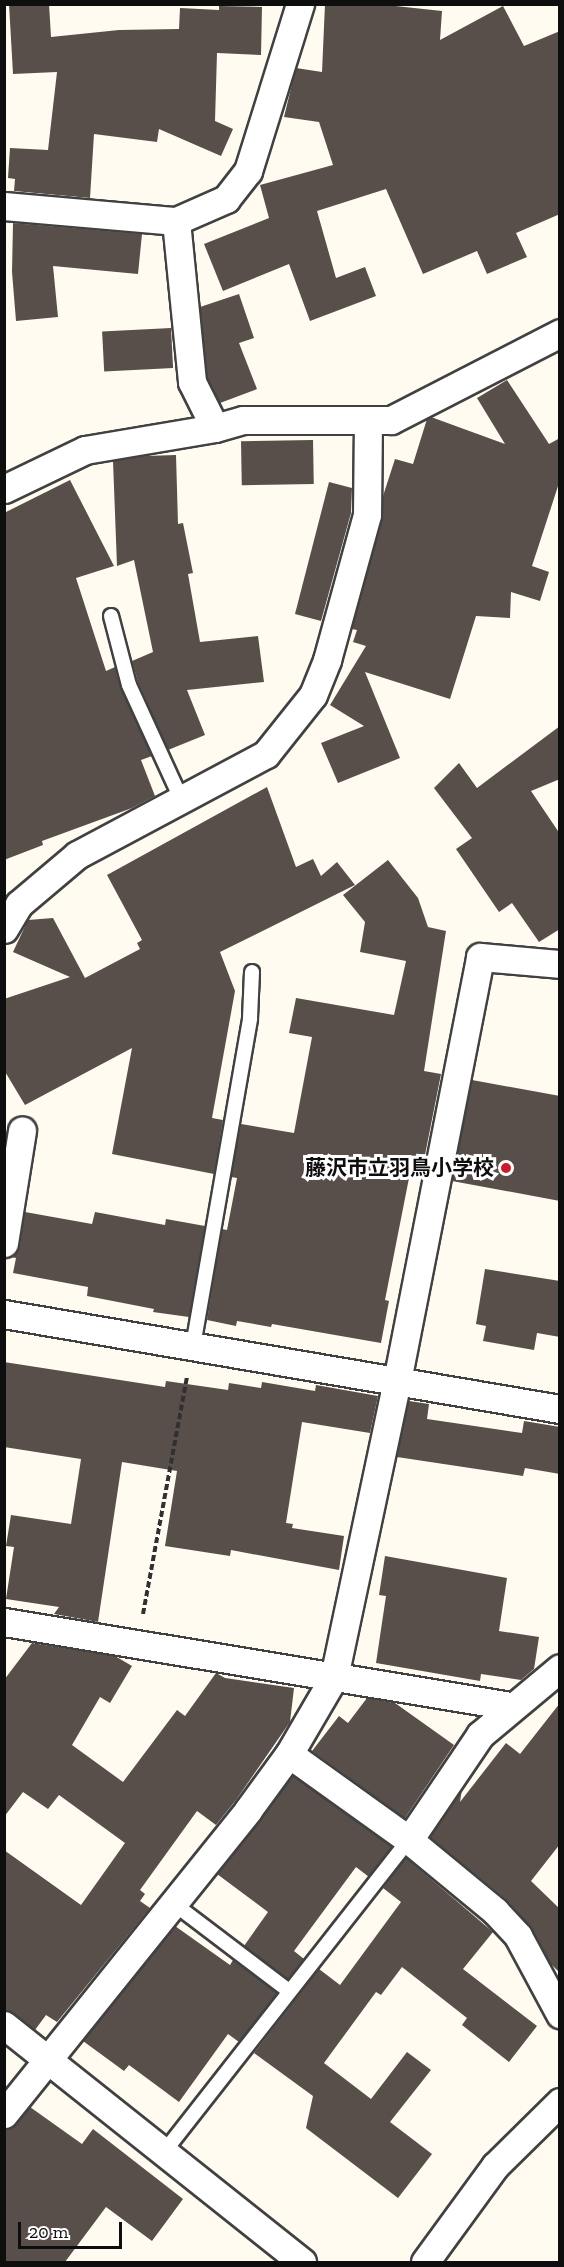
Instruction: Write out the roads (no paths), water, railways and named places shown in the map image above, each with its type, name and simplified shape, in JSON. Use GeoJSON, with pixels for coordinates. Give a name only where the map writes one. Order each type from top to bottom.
{"type":"FeatureCollection","features":[{"type":"Feature","properties":{"kind":"street"},"geometry":{"type":"LineString","coordinates":[[4,206],[176,221],[226,199],[248,171],[300,4]]}},
{"type":"Feature","properties":{"kind":"street"},"geometry":{"type":"LineString","coordinates":[[176,221],[192,382],[215,428]]}},
{"type":"Feature","properties":{"kind":"street"},"geometry":{"type":"LineString","coordinates":[[4,489],[85,450],[215,428],[243,420],[391,420],[560,333]]}},
{"type":"Feature","properties":{"kind":"street"},"geometry":{"type":"LineString","coordinates":[[4,929],[19,904],[77,855],[182,801],[266,754],[313,695],[327,660],[367,515],[368,421]]}},
{"type":"Feature","properties":{"kind":"street"},"geometry":{"type":"LineString","coordinates":[[4,2114],[289,1754],[334,1677],[397,1381],[480,957],[560,964]]}},
{"type":"Feature","properties":{"kind":"street"},"geometry":{"type":"LineString","coordinates":[[4,1243],[22,1130]]}},
{"type":"Feature","properties":{"kind":"street"},"geometry":{"type":"LineString","coordinates":[[4,1314],[560,1409]]}},
{"type":"Feature","properties":{"kind":"street"},"geometry":{"type":"LineString","coordinates":[[4,1622],[511,1706]]}},
{"type":"Feature","properties":{"kind":"street"},"geometry":{"type":"LineString","coordinates":[[409,1840],[480,1735],[511,1706],[560,1668]]}},
{"type":"Feature","properties":{"kind":"street"},"geometry":{"type":"LineString","coordinates":[[289,1754],[409,1840],[495,1911],[518,1936],[560,2014]]}},
{"type":"Feature","properties":{"kind":"street"},"geometry":{"type":"LineString","coordinates":[[4,2025],[302,2262]]}},
{"type":"Feature","properties":{"kind":"street"},"geometry":{"type":"LineString","coordinates":[[424,2262],[495,2166],[560,2102]]}},
{"type":"Feature","properties":{"kind":"lane"},"geometry":{"type":"LineString","coordinates":[[111,616],[129,685],[182,801]]}},
{"type":"Feature","properties":{"kind":"lane"},"geometry":{"type":"LineString","coordinates":[[193,1346],[250,1018],[252,972]]}},
{"type":"Feature","properties":{"kind":"lane"},"geometry":{"type":"LineString","coordinates":[[164,2152],[409,1840]]}},
{"type":"Feature","properties":{"kind":"lane"},"geometry":{"type":"LineString","coordinates":[[173,1903],[289,1991]]}},
{"type":"Feature","properties":{"kind":"place","name":"藤沢市立羽鳥小学校"},"geometry":{"type":"Point","coordinates":[506,1168]}}]}
